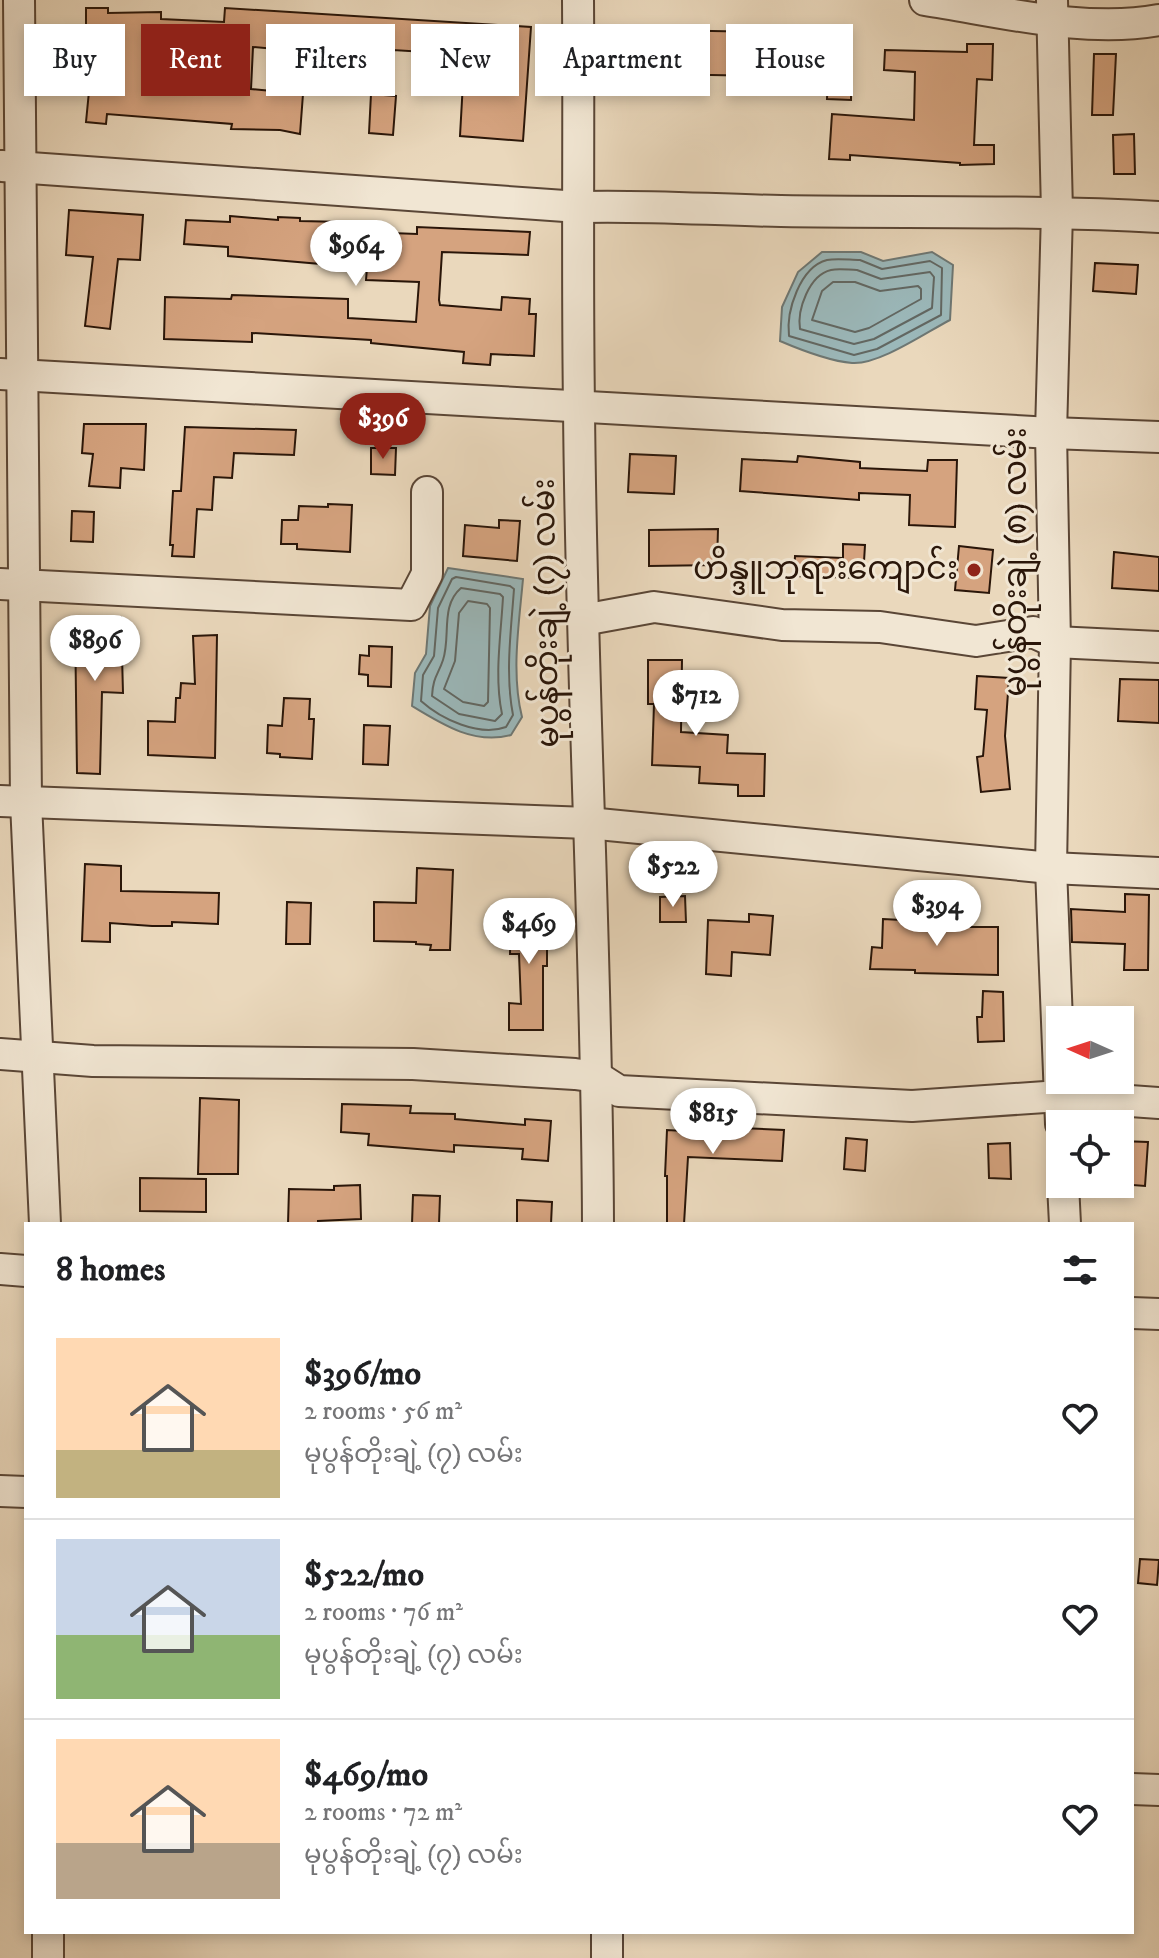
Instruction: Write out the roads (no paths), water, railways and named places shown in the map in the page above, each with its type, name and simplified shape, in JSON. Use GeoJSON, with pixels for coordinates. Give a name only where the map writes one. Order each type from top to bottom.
{"type":"FeatureCollection","features":[{"type":"Feature","properties":{"kind":"street"},"geometry":{"type":"LineString","coordinates":[[19,0],[10,166],[13,802],[38,1057],[45,1222]]}},
{"type":"Feature","properties":{"kind":"street","name":"မုပွန်တိုးချဲ့ (၇) လမ်း"},"geometry":{"type":"LineString","coordinates":[[578,0],[579,406],[598,1222]]}},
{"type":"Feature","properties":{"kind":"street"},"geometry":{"type":"LineString","coordinates":[[925,0],[1052,10],[1131,25],[1159,20]]}},
{"type":"Feature","properties":{"kind":"street","name":"မုပွန်တိုးချဲ့ (၈) လမ်း"},"geometry":{"type":"LineString","coordinates":[[1052,10],[1057,212],[1051,433],[1055,642],[1051,868],[1060,1110]]}},
{"type":"Feature","properties":{"kind":"street"},"geometry":{"type":"LineString","coordinates":[[10,166],[579,207],[1057,212],[1159,217]]}},
{"type":"Feature","properties":{"kind":"street"},"geometry":{"type":"LineString","coordinates":[[11,375],[1159,437]]}},
{"type":"Feature","properties":{"kind":"street"},"geometry":{"type":"LineString","coordinates":[[13,585],[411,605],[427,574],[427,492]]}},
{"type":"Feature","properties":{"kind":"street"},"geometry":{"type":"LineString","coordinates":[[583,620],[654,607],[782,625],[880,627],[976,641],[1033,632],[1055,642],[1159,647]]}},
{"type":"Feature","properties":{"kind":"street"},"geometry":{"type":"LineString","coordinates":[[13,802],[588,823],[1051,868],[1159,873]]}},
{"type":"Feature","properties":{"kind":"street"},"geometry":{"type":"LineString","coordinates":[[0,1054],[149,1063],[413,1064],[597,1077],[619,1091],[912,1106],[1060,1110],[1159,1103]]}},
{"type":"Feature","properties":{"kind":"street"},"geometry":{"type":"LineString","coordinates":[[1064,1198],[1065,1222]]}},
{"type":"Feature","properties":{"kind":"street"},"geometry":{"type":"LineString","coordinates":[[0,1269],[24,1271]]}},
{"type":"Feature","properties":{"kind":"street"},"geometry":{"type":"LineString","coordinates":[[1134,1313],[1159,1314]]}},
{"type":"Feature","properties":{"kind":"street"},"geometry":{"type":"LineString","coordinates":[[0,1491],[24,1492]]}},
{"type":"Feature","properties":{"kind":"street"},"geometry":{"type":"LineString","coordinates":[[1134,1789],[1159,1790]]}},
{"type":"Feature","properties":{"kind":"street"},"geometry":{"type":"LineString","coordinates":[[48,1934],[48,1958]]}},
{"type":"Feature","properties":{"kind":"street"},"geometry":{"type":"LineString","coordinates":[[607,1934],[607,1958]]}},
{"type":"Feature","properties":{"kind":"water"},"geometry":{"type":"Polygon","coordinates":[[[822,252],[861,252],[883,261],[932,252],[953,265],[950,320],[888,354],[863,362],[834,360],[780,341],[782,307],[798,272],[822,252]]]}},
{"type":"Feature","properties":{"kind":"water"},"geometry":{"type":"Polygon","coordinates":[[[448,568],[523,579],[516,666],[522,717],[511,735],[472,735],[447,726],[412,706],[415,673],[426,654],[430,606],[448,568]]]}},
{"type":"Feature","properties":{"kind":"place","name":"ဟိန္ဒူဘုရားကျောင်း"},"geometry":{"type":"Point","coordinates":[974,570]}}]}
